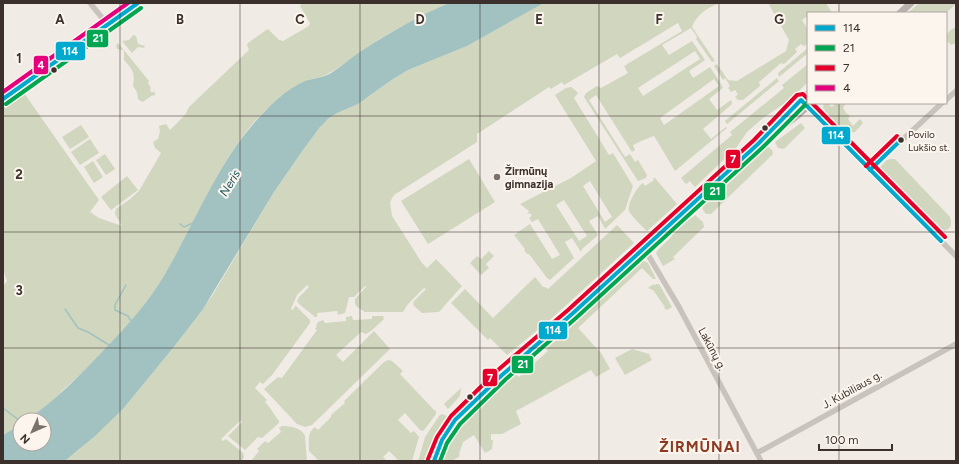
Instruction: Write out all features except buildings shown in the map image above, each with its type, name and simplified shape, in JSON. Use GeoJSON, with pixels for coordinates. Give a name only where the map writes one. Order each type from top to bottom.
{"type":"FeatureCollection","features":[{"type":"Feature","properties":{"kind":"main road"},"geometry":{"type":"LineString","coordinates":[[3,99],[138,3]]}},
{"type":"Feature","properties":{"kind":"main road"},"geometry":{"type":"LineString","coordinates":[[901,12],[910,3]]}},
{"type":"Feature","properties":{"kind":"main road"},"geometry":{"type":"LineString","coordinates":[[434,461],[442,440],[455,420],[502,375],[572,314],[758,144],[807,95]]}},
{"type":"Feature","properties":{"kind":"main road"},"geometry":{"type":"LineString","coordinates":[[801,100],[807,104]]}},
{"type":"Feature","properties":{"kind":"main road"},"geometry":{"type":"LineString","coordinates":[[758,144],[798,115],[809,105]]}},
{"type":"Feature","properties":{"kind":"street"},"geometry":{"type":"LineString","coordinates":[[90,3],[108,24]]}},
{"type":"Feature","properties":{"kind":"street"},"geometry":{"type":"LineString","coordinates":[[947,99],[956,91]]}},
{"type":"Feature","properties":{"kind":"street"},"geometry":{"type":"LineString","coordinates":[[870,170],[941,104]]}},
{"type":"Feature","properties":{"kind":"street"},"geometry":{"type":"LineString","coordinates":[[809,105],[870,170],[956,256]]}},
{"type":"Feature","properties":{"kind":"street","name":"Lakūnų g."},"geometry":{"type":"LineString","coordinates":[[644,248],[678,307],[761,461]]}},
{"type":"Feature","properties":{"kind":"street","name":"J. Kubiliaus g."},"geometry":{"type":"LineString","coordinates":[[757,453],[956,344]]}},
{"type":"Feature","properties":{"kind":"green space"},"geometry":{"type":"Polygon","coordinates":[[[302,3],[449,3],[413,20],[387,35],[326,75],[303,82],[296,86],[265,110],[228,157],[175,257],[154,292],[118,337],[39,412],[12,412],[12,430],[3,435],[3,286],[7,281],[3,269],[3,108],[24,93],[99,200],[90,212],[99,218],[122,226],[115,214],[116,209],[139,191],[161,153],[155,148],[153,142],[158,139],[160,131],[159,126],[166,124],[170,130],[185,115],[189,107],[249,50],[247,45],[248,43],[268,29],[279,40],[283,41],[309,26],[310,23],[300,6],[302,3]]]}},
{"type":"Feature","properties":{"kind":"green space"},"geometry":{"type":"Polygon","coordinates":[[[544,3],[720,3],[703,12],[696,19],[692,27],[715,61],[712,62],[696,39],[697,37],[691,28],[662,45],[669,55],[692,41],[705,60],[689,71],[693,78],[710,67],[723,88],[709,99],[717,110],[731,100],[732,103],[703,129],[711,139],[726,127],[727,128],[675,171],[654,136],[633,145],[635,150],[632,152],[596,95],[589,100],[625,157],[630,154],[635,162],[638,160],[647,175],[646,178],[638,181],[584,97],[586,93],[597,86],[601,88],[628,73],[624,66],[682,31],[678,23],[620,58],[617,54],[564,85],[562,82],[551,89],[549,87],[477,134],[477,142],[394,195],[390,202],[392,216],[422,263],[427,268],[436,259],[462,286],[439,312],[422,313],[413,305],[414,301],[426,289],[424,288],[408,304],[403,312],[365,312],[357,307],[355,304],[355,299],[366,287],[365,286],[354,297],[349,297],[345,313],[338,315],[337,311],[317,313],[317,317],[315,317],[297,301],[309,287],[307,285],[297,295],[291,309],[293,310],[296,306],[310,320],[310,323],[272,375],[263,384],[260,382],[255,388],[267,400],[265,402],[279,423],[262,438],[258,437],[245,450],[228,436],[242,422],[241,420],[221,439],[223,441],[226,439],[243,453],[244,457],[242,461],[65,461],[123,409],[173,348],[212,296],[274,192],[323,123],[337,113],[358,104],[408,70],[467,46],[544,3]],[[695,51],[638,88],[643,96],[700,59],[695,51]],[[714,79],[660,118],[664,125],[719,86],[714,79]]]}},
{"type":"Feature","properties":{"kind":"green space"},"geometry":{"type":"Polygon","coordinates":[[[768,3],[826,3],[831,12],[807,12],[807,18],[806,17],[802,20],[807,28],[807,44],[804,46],[801,44],[795,49],[797,52],[784,64],[781,63],[759,82],[760,86],[743,100],[738,100],[735,97],[738,94],[735,90],[731,92],[728,88],[730,86],[725,78],[723,80],[714,66],[717,64],[728,80],[737,81],[786,51],[789,40],[768,3]]]}},
{"type":"Feature","properties":{"kind":"green space"},"geometry":{"type":"Polygon","coordinates":[[[919,3],[956,3],[947,12],[909,12],[919,3]]]}},
{"type":"Feature","properties":{"kind":"green space"},"geometry":{"type":"Polygon","coordinates":[[[956,27],[956,43],[951,45],[947,41],[947,35],[956,27]]]}},
{"type":"Feature","properties":{"kind":"green space"},"geometry":{"type":"Polygon","coordinates":[[[133,35],[136,36],[138,44],[145,46],[144,48],[138,47],[132,53],[122,41],[129,40],[133,35]]]}},
{"type":"Feature","properties":{"kind":"green space"},"geometry":{"type":"Polygon","coordinates":[[[118,43],[149,81],[148,83],[151,88],[150,90],[151,92],[155,92],[155,95],[142,102],[138,99],[137,92],[133,86],[133,72],[124,60],[124,51],[117,49],[116,45],[118,43]]]}},
{"type":"Feature","properties":{"kind":"green space"},"geometry":{"type":"Polygon","coordinates":[[[807,49],[807,54],[779,77],[778,73],[807,49]]]}},
{"type":"Feature","properties":{"kind":"green space"},"geometry":{"type":"Polygon","coordinates":[[[807,65],[807,83],[788,101],[763,118],[747,132],[736,148],[695,187],[690,181],[686,184],[681,178],[732,135],[730,132],[784,88],[782,85],[807,65]]]}},
{"type":"Feature","properties":{"kind":"green space"},"geometry":{"type":"Polygon","coordinates":[[[777,78],[779,81],[727,124],[725,121],[777,78]]]}},
{"type":"Feature","properties":{"kind":"green space"},"geometry":{"type":"Polygon","coordinates":[[[571,87],[578,93],[574,98],[609,155],[613,153],[633,186],[625,210],[605,229],[598,216],[589,221],[598,235],[582,249],[581,252],[572,238],[565,242],[574,258],[550,280],[529,254],[527,254],[514,235],[530,224],[552,259],[560,255],[538,219],[532,222],[529,218],[532,216],[530,213],[527,214],[529,211],[520,204],[571,178],[596,161],[555,95],[566,88],[571,87]],[[590,181],[583,186],[605,222],[612,217],[590,181]],[[564,200],[556,205],[579,241],[587,236],[564,200]]]}},
{"type":"Feature","properties":{"kind":"green space"},"geometry":{"type":"Polygon","coordinates":[[[824,104],[828,104],[832,107],[835,104],[845,104],[843,108],[850,116],[848,119],[853,126],[860,119],[863,123],[855,132],[849,133],[848,136],[866,154],[865,157],[821,114],[825,110],[823,108],[824,104]]]}},
{"type":"Feature","properties":{"kind":"green space"},"geometry":{"type":"Polygon","coordinates":[[[801,123],[805,128],[784,149],[778,148],[775,142],[801,123]]]}},
{"type":"Feature","properties":{"kind":"green space"},"geometry":{"type":"Polygon","coordinates":[[[81,125],[89,137],[70,149],[62,137],[81,125]]]}},
{"type":"Feature","properties":{"kind":"green space"},"geometry":{"type":"Polygon","coordinates":[[[90,139],[99,153],[80,165],[71,152],[90,139]]]}},
{"type":"Feature","properties":{"kind":"green space"},"geometry":{"type":"Polygon","coordinates":[[[767,146],[772,150],[773,154],[711,214],[706,214],[703,210],[702,203],[763,147],[767,146]]]}},
{"type":"Feature","properties":{"kind":"green space"},"geometry":{"type":"Polygon","coordinates":[[[105,154],[115,169],[106,175],[96,160],[105,154]]]}},
{"type":"Feature","properties":{"kind":"green space"},"geometry":{"type":"Polygon","coordinates":[[[469,159],[495,202],[428,244],[401,201],[469,159]]]}},
{"type":"Feature","properties":{"kind":"green space"},"geometry":{"type":"Polygon","coordinates":[[[895,159],[950,217],[951,225],[949,229],[941,231],[882,174],[880,167],[887,160],[895,159]]]}},
{"type":"Feature","properties":{"kind":"green space"},"geometry":{"type":"Polygon","coordinates":[[[93,161],[103,177],[94,183],[84,167],[93,161]]]}},
{"type":"Feature","properties":{"kind":"green space"},"geometry":{"type":"Polygon","coordinates":[[[127,176],[138,190],[111,210],[101,197],[127,176]]]}},
{"type":"Feature","properties":{"kind":"green space"},"geometry":{"type":"Polygon","coordinates":[[[653,178],[655,178],[677,204],[647,231],[632,216],[629,208],[631,200],[638,188],[643,183],[645,186],[654,180],[653,178]]]}},
{"type":"Feature","properties":{"kind":"green space"},"geometry":{"type":"Polygon","coordinates":[[[695,215],[703,222],[704,227],[673,257],[675,259],[663,266],[656,253],[687,217],[692,218],[695,215]]]}},
{"type":"Feature","properties":{"kind":"green space"},"geometry":{"type":"Polygon","coordinates":[[[617,225],[634,243],[551,319],[507,355],[490,338],[488,340],[451,303],[465,289],[493,318],[535,277],[543,287],[548,289],[617,225]]]}},
{"type":"Feature","properties":{"kind":"green space"},"geometry":{"type":"Polygon","coordinates":[[[489,251],[494,256],[486,264],[489,268],[481,275],[470,263],[477,256],[481,259],[489,251]]]}},
{"type":"Feature","properties":{"kind":"green space"},"geometry":{"type":"Polygon","coordinates":[[[642,260],[648,263],[656,279],[653,279],[642,268],[578,328],[601,353],[610,369],[596,377],[591,370],[516,411],[521,424],[502,434],[491,434],[491,440],[493,440],[492,449],[485,453],[474,435],[463,442],[459,454],[460,456],[452,461],[440,461],[448,441],[461,424],[516,374],[519,377],[548,351],[546,349],[554,339],[642,260]]]}},
{"type":"Feature","properties":{"kind":"green space"},"geometry":{"type":"Polygon","coordinates":[[[659,284],[672,307],[667,310],[664,308],[665,307],[653,290],[648,288],[652,285],[659,284]]]}},
{"type":"Feature","properties":{"kind":"green space"},"geometry":{"type":"Polygon","coordinates":[[[352,316],[353,320],[372,319],[372,316],[383,316],[384,319],[366,334],[361,332],[336,355],[343,362],[374,331],[390,349],[312,425],[305,427],[297,424],[264,389],[278,377],[282,378],[317,330],[315,329],[318,322],[323,320],[325,323],[346,321],[346,317],[352,316]]]}},
{"type":"Feature","properties":{"kind":"green space"},"geometry":{"type":"Polygon","coordinates":[[[632,349],[649,354],[652,360],[625,375],[615,358],[632,349]]]}},
{"type":"Feature","properties":{"kind":"green space"},"geometry":{"type":"Polygon","coordinates":[[[388,360],[392,361],[403,371],[400,374],[435,411],[436,410],[436,414],[423,431],[420,430],[405,413],[398,420],[411,433],[414,431],[419,437],[412,461],[399,461],[389,451],[383,457],[387,461],[319,461],[309,451],[309,438],[312,429],[315,427],[318,430],[331,417],[331,415],[345,403],[344,401],[384,362],[388,360]]]}},
{"type":"Feature","properties":{"kind":"green space"},"geometry":{"type":"Polygon","coordinates":[[[461,388],[460,396],[448,409],[444,404],[461,388]]]}},
{"type":"Feature","properties":{"kind":"green space"},"geometry":{"type":"Polygon","coordinates":[[[442,414],[447,416],[447,422],[438,437],[428,461],[418,461],[425,437],[439,416],[442,414]]]}},
{"type":"Feature","properties":{"kind":"green space"},"geometry":{"type":"Polygon","coordinates":[[[282,426],[295,428],[303,433],[305,436],[307,461],[251,461],[259,451],[257,449],[265,441],[268,443],[281,432],[279,428],[282,426]]]}},
{"type":"Feature","properties":{"kind":"water","name":"Neris"},"geometry":{"type":"Polygon","coordinates":[[[449,3],[544,3],[467,46],[408,70],[358,104],[337,113],[328,119],[320,127],[274,192],[203,309],[123,409],[95,436],[65,461],[3,461],[3,435],[12,430],[12,452],[52,452],[52,412],[38,412],[58,396],[77,378],[121,332],[145,304],[176,255],[217,176],[241,139],[266,110],[298,84],[331,73],[384,37],[449,3]]]}},
{"type":"Feature","properties":{"kind":"waterway"},"geometry":{"type":"LineString","coordinates":[[180,224],[184,227],[193,223]]}},
{"type":"Feature","properties":{"kind":"waterway"},"geometry":{"type":"LineString","coordinates":[[126,285],[115,305],[115,310],[128,316],[130,320],[132,320]]}},
{"type":"Feature","properties":{"kind":"waterway"},"geometry":{"type":"LineString","coordinates":[[65,309],[78,328],[88,332],[109,345]]}},
{"type":"Feature","properties":{"kind":"waterway"},"geometry":{"type":"LineString","coordinates":[[3,408],[12,415]]}},
{"type":"Feature","properties":{"kind":"transit line","name":"4"},"geometry":{"type":"LineString","coordinates":[[3,92],[128,3]]}},
{"type":"Feature","properties":{"kind":"transit line","name":"114"},"geometry":{"type":"LineString","coordinates":[[3,99],[138,3]]}},
{"type":"Feature","properties":{"kind":"transit line","name":"21"},"geometry":{"type":"LineString","coordinates":[[6,104],[141,8]]}},
{"type":"Feature","properties":{"kind":"transit line","name":"7"},"geometry":{"type":"LineString","coordinates":[[428,459],[437,437],[451,416],[498,370],[568,310],[754,140],[797,95],[803,94],[807,98]]}},
{"type":"Feature","properties":{"kind":"transit line","name":"114"},"geometry":{"type":"LineString","coordinates":[[434,461],[442,440],[455,420],[502,375],[572,314],[758,144],[801,100],[941,241]]}},
{"type":"Feature","properties":{"kind":"transit line","name":"21"},"geometry":{"type":"LineString","coordinates":[[440,461],[447,443],[460,424],[506,379],[576,318],[762,148],[807,103]]}},
{"type":"Feature","properties":{"kind":"transit line","name":"7"},"geometry":{"type":"LineString","coordinates":[[813,104],[945,237]]}},
{"type":"Feature","properties":{"kind":"transit line","name":"7"},"geometry":{"type":"LineString","coordinates":[[866,166],[897,136]]}},
{"type":"Feature","properties":{"kind":"transit line","name":"114"},"geometry":{"type":"LineString","coordinates":[[870,170],[901,140]]}},
{"type":"Feature","properties":{"kind":"place","name":"Povilo Lukšio st."},"geometry":{"type":"Point","coordinates":[901,140]}},
{"type":"Feature","properties":{"kind":"place","name":"Žirmūnų gimnazija"},"geometry":{"type":"Point","coordinates":[497,177]}},
{"type":"Feature","properties":{"kind":"district","name":"ŽIRMŪNAI"},"geometry":{"type":"Point","coordinates":[700,447]}}]}
